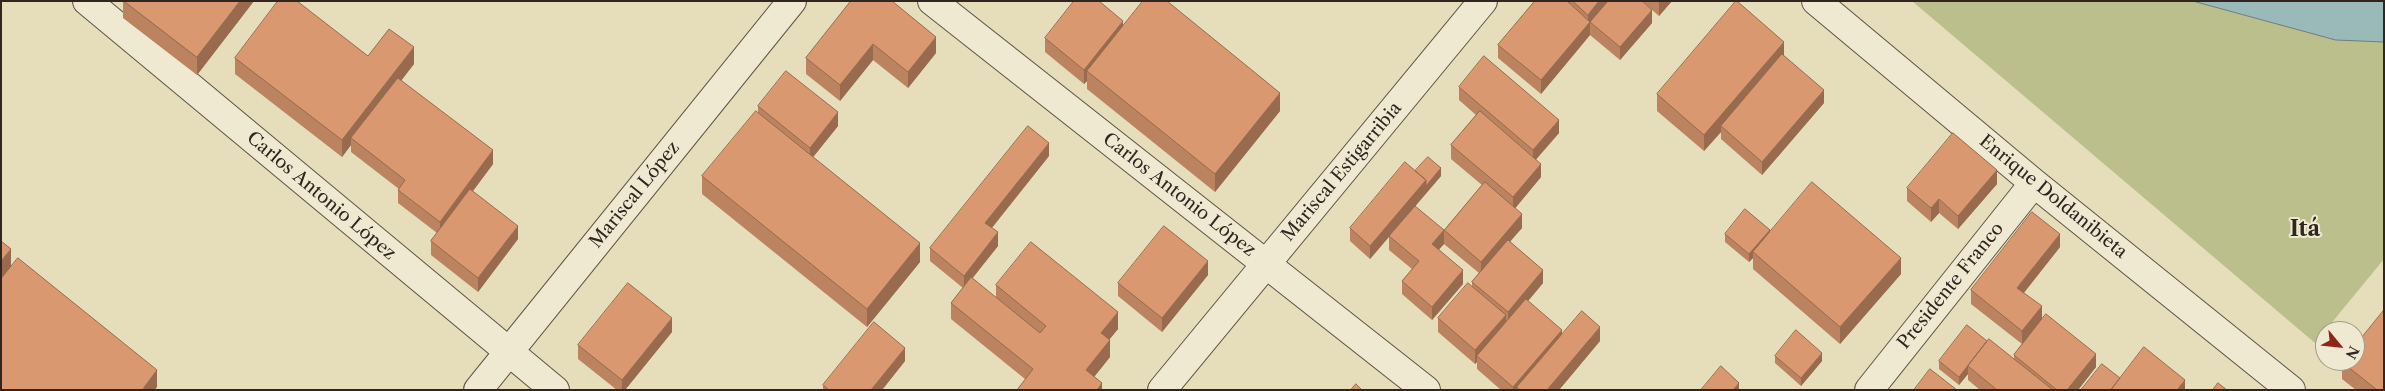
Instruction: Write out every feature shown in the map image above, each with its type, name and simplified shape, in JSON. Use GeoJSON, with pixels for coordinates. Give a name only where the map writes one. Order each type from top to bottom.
{"type":"FeatureCollection","features":[{"type":"Feature","properties":{"kind":"street","name":"Carlos Antonio López"},"geometry":{"type":"LineString","coordinates":[[87,1],[555,390]]}},
{"type":"Feature","properties":{"kind":"street","name":"Mariscal López"},"geometry":{"type":"LineString","coordinates":[[478,390],[792,1]]}},
{"type":"Feature","properties":{"kind":"street","name":"Carlos Antonio López"},"geometry":{"type":"LineString","coordinates":[[932,1],[1426,390]]}},
{"type":"Feature","properties":{"kind":"street","name":"Mariscal Estigarribia"},"geometry":{"type":"LineString","coordinates":[[1162,390],[1483,1]]}},
{"type":"Feature","properties":{"kind":"street","name":"Enrique Doldanibieta"},"geometry":{"type":"LineString","coordinates":[[1816,1],[2034,183],[2291,390]]}},
{"type":"Feature","properties":{"kind":"street","name":"Presidente Franco"},"geometry":{"type":"LineString","coordinates":[[1869,390],[2034,183]]}},
{"type":"Feature","properties":{"kind":"green space"},"geometry":{"type":"Polygon","coordinates":[[[1912,1],[2384,1],[2384,259],[2333,321],[2315,321],[2315,343],[1912,1]]]}},
{"type":"Feature","properties":{"kind":"water"},"geometry":{"type":"Polygon","coordinates":[[[2193,1],[2384,1],[2384,42],[2336,40],[2193,1]]]}},
{"type":"Feature","properties":{"kind":"building"},"geometry":{"type":"Polygon","coordinates":[[[124,1],[240,1],[197,57],[124,1]]]}},
{"type":"Feature","properties":{"kind":"building"},"geometry":{"type":"Polygon","coordinates":[[[278,1],[297,1],[368,56],[389,29],[414,47],[342,140],[235,58],[278,1]]]}},
{"type":"Feature","properties":{"kind":"building"},"geometry":{"type":"Polygon","coordinates":[[[851,1],[892,1],[936,37],[908,72],[873,44],[840,85],[806,58],[851,1]]]}},
{"type":"Feature","properties":{"kind":"building"},"geometry":{"type":"Polygon","coordinates":[[[1074,1],[1099,1],[1123,21],[1084,70],[1045,38],[1074,1]]]}},
{"type":"Feature","properties":{"kind":"building"},"geometry":{"type":"Polygon","coordinates":[[[1143,1],[1167,1],[1280,93],[1215,174],[1087,71],[1143,1]]]}},
{"type":"Feature","properties":{"kind":"building"},"geometry":{"type":"Polygon","coordinates":[[[1535,1],[1567,1],[1590,22],[1541,80],[1498,45],[1535,1]]]}},
{"type":"Feature","properties":{"kind":"building"},"geometry":{"type":"Polygon","coordinates":[[[1573,1],[1599,1],[1588,15],[1573,1]]]}},
{"type":"Feature","properties":{"kind":"building"},"geometry":{"type":"Polygon","coordinates":[[[1608,1],[1642,1],[1652,10],[1620,47],[1590,22],[1608,1]]]}},
{"type":"Feature","properties":{"kind":"building"},"geometry":{"type":"Polygon","coordinates":[[[1736,1],[1784,42],[1704,135],[1657,94],[1736,1]]]}},
{"type":"Feature","properties":{"kind":"building"},"geometry":{"type":"Polygon","coordinates":[[[1782,54],[1824,90],[1762,162],[1721,126],[1782,54]]]}},
{"type":"Feature","properties":{"kind":"building"},"geometry":{"type":"Polygon","coordinates":[[[1484,56],[1559,120],[1533,150],[1459,87],[1484,56]]]}},
{"type":"Feature","properties":{"kind":"building"},"geometry":{"type":"Polygon","coordinates":[[[786,71],[838,112],[810,148],[758,106],[786,71]]]}},
{"type":"Feature","properties":{"kind":"building"},"geometry":{"type":"Polygon","coordinates":[[[398,78],[493,150],[440,222],[398,190],[405,180],[351,138],[398,78]]]}},
{"type":"Feature","properties":{"kind":"building"},"geometry":{"type":"Polygon","coordinates":[[[756,111],[920,243],[867,309],[702,176],[756,111]]]}},
{"type":"Feature","properties":{"kind":"building"},"geometry":{"type":"Polygon","coordinates":[[[1480,111],[1541,164],[1513,197],[1451,145],[1480,111]]]}},
{"type":"Feature","properties":{"kind":"building"},"geometry":{"type":"Polygon","coordinates":[[[1028,126],[1049,143],[985,223],[998,232],[964,276],[930,248],[1028,126]]]}},
{"type":"Feature","properties":{"kind":"building"},"geometry":{"type":"Polygon","coordinates":[[[1953,133],[1997,170],[1958,216],[1939,199],[1931,208],[1907,188],[1953,133]]]}},
{"type":"Feature","properties":{"kind":"building"},"geometry":{"type":"Polygon","coordinates":[[[1428,157],[1441,168],[1426,186],[1426,180],[1415,171],[1428,157]]]}},
{"type":"Feature","properties":{"kind":"building"},"geometry":{"type":"Polygon","coordinates":[[[1405,162],[1426,180],[1370,246],[1350,228],[1405,162]]]}},
{"type":"Feature","properties":{"kind":"building"},"geometry":{"type":"Polygon","coordinates":[[[1485,182],[1522,214],[1481,262],[1444,230],[1485,182]]]}},
{"type":"Feature","properties":{"kind":"building"},"geometry":{"type":"Polygon","coordinates":[[[1812,182],[1901,258],[1840,327],[1753,252],[1812,182]]]}},
{"type":"Feature","properties":{"kind":"building"},"geometry":{"type":"Polygon","coordinates":[[[470,189],[518,226],[478,278],[431,241],[470,189]]]}},
{"type":"Feature","properties":{"kind":"building"},"geometry":{"type":"Polygon","coordinates":[[[1415,206],[1444,230],[1432,244],[1463,270],[1432,307],[1402,281],[1419,261],[1389,236],[1415,206]]]}},
{"type":"Feature","properties":{"kind":"building"},"geometry":{"type":"Polygon","coordinates":[[[1745,209],[1770,230],[1749,254],[1725,234],[1745,209]]]}},
{"type":"Feature","properties":{"kind":"building"},"geometry":{"type":"Polygon","coordinates":[[[2032,212],[2060,234],[2017,288],[2042,306],[2022,331],[1971,290],[2032,212]]]}},
{"type":"Feature","properties":{"kind":"building"},"geometry":{"type":"Polygon","coordinates":[[[1164,226],[1208,261],[1162,318],[1118,283],[1164,226]]]}},
{"type":"Feature","properties":{"kind":"building"},"geometry":{"type":"Polygon","coordinates":[[[1508,240],[1543,270],[1508,312],[1472,282],[1508,240]]]}},
{"type":"Feature","properties":{"kind":"building"},"geometry":{"type":"Polygon","coordinates":[[[1,241],[11,249],[1,261],[1,241]]]}},
{"type":"Feature","properties":{"kind":"building"},"geometry":{"type":"Polygon","coordinates":[[[1031,242],[1118,312],[1101,333],[1110,340],[1086,370],[1102,383],[1097,390],[1017,390],[1033,369],[951,303],[971,277],[1040,333],[1046,326],[996,285],[1031,242]]]}},
{"type":"Feature","properties":{"kind":"building"},"geometry":{"type":"Polygon","coordinates":[[[18,258],[157,370],[142,390],[1,390],[1,279],[18,258]]]}},
{"type":"Feature","properties":{"kind":"building"},"geometry":{"type":"Polygon","coordinates":[[[628,283],[672,318],[622,380],[578,345],[628,283]]]}},
{"type":"Feature","properties":{"kind":"building"},"geometry":{"type":"Polygon","coordinates":[[[1468,283],[1506,315],[1475,350],[1438,318],[1468,283]]]}},
{"type":"Feature","properties":{"kind":"building"},"geometry":{"type":"Polygon","coordinates":[[[1526,299],[1562,330],[1513,387],[1477,356],[1526,299]]]}},
{"type":"Feature","properties":{"kind":"building"},"geometry":{"type":"Polygon","coordinates":[[[2384,310],[2384,390],[2377,390],[2353,371],[2365,371],[2365,334],[2384,310]]]}},
{"type":"Feature","properties":{"kind":"building"},"geometry":{"type":"Polygon","coordinates":[[[1582,311],[1600,327],[1547,390],[1520,390],[1517,387],[1582,311]]]}},
{"type":"Feature","properties":{"kind":"building"},"geometry":{"type":"Polygon","coordinates":[[[2046,314],[2096,354],[2067,390],[2057,390],[2014,355],[2046,314]]]}},
{"type":"Feature","properties":{"kind":"building"},"geometry":{"type":"Polygon","coordinates":[[[874,322],[905,348],[871,390],[829,390],[823,385],[874,322]]]}},
{"type":"Feature","properties":{"kind":"building"},"geometry":{"type":"Polygon","coordinates":[[[1967,325],[1987,341],[1959,377],[1939,361],[1967,325]]]}},
{"type":"Feature","properties":{"kind":"building"},"geometry":{"type":"Polygon","coordinates":[[[1796,330],[1822,353],[1801,378],[1775,356],[1796,330]]]}},
{"type":"Feature","properties":{"kind":"building"},"geometry":{"type":"Polygon","coordinates":[[[1989,339],[2053,390],[1997,390],[1968,366],[1989,339]]]}},
{"type":"Feature","properties":{"kind":"building"},"geometry":{"type":"Polygon","coordinates":[[[2144,347],[2185,380],[2177,390],[2111,390],[2144,347]]]}},
{"type":"Feature","properties":{"kind":"building"},"geometry":{"type":"Polygon","coordinates":[[[2102,364],[2120,378],[2111,390],[2081,390],[2102,364]]]}},
{"type":"Feature","properties":{"kind":"building"},"geometry":{"type":"Polygon","coordinates":[[[1721,366],[1739,383],[1733,390],[1701,390],[1721,366]]]}},
{"type":"Feature","properties":{"kind":"building"},"geometry":{"type":"Polygon","coordinates":[[[1930,369],[1957,390],[1914,390],[1930,369]]]}},
{"type":"Feature","properties":{"kind":"building"},"geometry":{"type":"Polygon","coordinates":[[[2218,383],[2227,390],[2213,390],[2218,383]]]}},
{"type":"Feature","properties":{"kind":"building"},"geometry":{"type":"Polygon","coordinates":[[[1356,384],[1362,390],[1351,390],[1356,384]]]}},
{"type":"Feature","properties":{"kind":"district","name":"Itá"},"geometry":{"type":"Point","coordinates":[2305,230]}}]}
